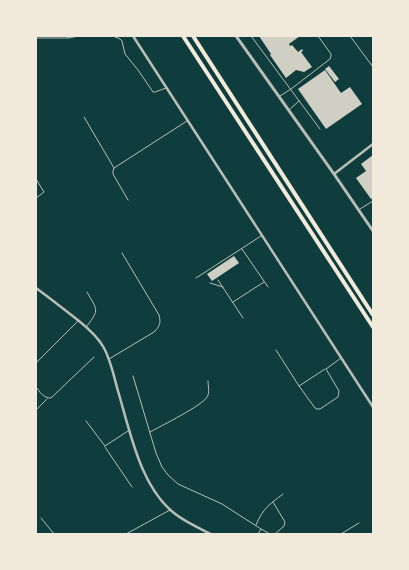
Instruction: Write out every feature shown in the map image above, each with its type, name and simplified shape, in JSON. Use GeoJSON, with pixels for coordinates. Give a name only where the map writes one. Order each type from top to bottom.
{"type":"FeatureCollection","features":[{"type":"Feature","properties":{"kind":"highway"},"geometry":{"type":"LineString","coordinates":[[183,36],[373,327]]}},
{"type":"Feature","properties":{"kind":"highway"},"geometry":{"type":"LineString","coordinates":[[193,36],[373,315]]}},
{"type":"Feature","properties":{"kind":"street"},"geometry":{"type":"LineString","coordinates":[[133,36],[373,407]]}},
{"type":"Feature","properties":{"kind":"street"},"geometry":{"type":"LineString","coordinates":[[236,36],[373,231]]}},
{"type":"Feature","properties":{"kind":"street"},"geometry":{"type":"LineString","coordinates":[[334,174],[373,144]]}},
{"type":"Feature","properties":{"kind":"street"},"geometry":{"type":"LineString","coordinates":[[36,288],[87,327],[104,348],[144,473],[153,490],[174,513],[211,534]]}},
{"type":"Feature","properties":{"kind":"lane"},"geometry":{"type":"LineString","coordinates":[[36,38],[79,36]]}},
{"type":"Feature","properties":{"kind":"lane"},"geometry":{"type":"LineString","coordinates":[[113,36],[122,41],[125,54],[153,92],[166,88]]}},
{"type":"Feature","properties":{"kind":"lane"},"geometry":{"type":"LineString","coordinates":[[251,36],[320,129]]}},
{"type":"Feature","properties":{"kind":"lane"},"geometry":{"type":"LineString","coordinates":[[279,96],[332,56],[318,36]]}},
{"type":"Feature","properties":{"kind":"lane"},"geometry":{"type":"LineString","coordinates":[[350,36],[373,67]]}},
{"type":"Feature","properties":{"kind":"lane"},"geometry":{"type":"LineString","coordinates":[[289,110],[299,102]]}},
{"type":"Feature","properties":{"kind":"lane"},"geometry":{"type":"LineString","coordinates":[[84,117],[114,168],[113,174],[128,200]]}},
{"type":"Feature","properties":{"kind":"lane"},"geometry":{"type":"LineString","coordinates":[[114,168],[187,120]]}},
{"type":"Feature","properties":{"kind":"lane"},"geometry":{"type":"LineString","coordinates":[[36,179],[44,192],[36,198]]}},
{"type":"Feature","properties":{"kind":"lane"},"geometry":{"type":"LineString","coordinates":[[358,210],[373,201]]}},
{"type":"Feature","properties":{"kind":"lane"},"geometry":{"type":"LineString","coordinates":[[196,278],[262,236]]}},
{"type":"Feature","properties":{"kind":"lane"},"geometry":{"type":"LineString","coordinates":[[242,248],[268,288]]}},
{"type":"Feature","properties":{"kind":"lane"},"geometry":{"type":"LineString","coordinates":[[108,359],[154,332],[159,327],[160,321],[159,315],[122,254]]}},
{"type":"Feature","properties":{"kind":"lane"},"geometry":{"type":"LineString","coordinates":[[218,280],[243,318]]}},
{"type":"Feature","properties":{"kind":"lane"},"geometry":{"type":"LineString","coordinates":[[232,302],[264,282]]}},
{"type":"Feature","properties":{"kind":"lane"},"geometry":{"type":"LineString","coordinates":[[210,283],[223,287]]}},
{"type":"Feature","properties":{"kind":"lane"},"geometry":{"type":"LineString","coordinates":[[87,292],[96,308],[95,316],[87,327]]}},
{"type":"Feature","properties":{"kind":"lane"},"geometry":{"type":"LineString","coordinates":[[36,363],[79,321]]}},
{"type":"Feature","properties":{"kind":"lane"},"geometry":{"type":"LineString","coordinates":[[276,350],[299,386],[317,409],[320,409],[338,397],[339,394],[339,391],[326,369]]}},
{"type":"Feature","properties":{"kind":"lane"},"geometry":{"type":"LineString","coordinates":[[36,410],[47,398],[51,398],[94,357]]}},
{"type":"Feature","properties":{"kind":"lane"},"geometry":{"type":"LineString","coordinates":[[299,386],[341,358]]}},
{"type":"Feature","properties":{"kind":"lane"},"geometry":{"type":"LineString","coordinates":[[133,376],[162,467],[168,475],[178,484],[222,504],[270,534]]}},
{"type":"Feature","properties":{"kind":"lane"},"geometry":{"type":"LineString","coordinates":[[150,433],[197,406],[206,399],[209,394],[208,382]]}},
{"type":"Feature","properties":{"kind":"lane"},"geometry":{"type":"LineString","coordinates":[[36,387],[43,396],[47,398]]}},
{"type":"Feature","properties":{"kind":"lane"},"geometry":{"type":"LineString","coordinates":[[86,421],[105,446],[132,487]]}},
{"type":"Feature","properties":{"kind":"lane"},"geometry":{"type":"LineString","coordinates":[[105,446],[130,430]]}},
{"type":"Feature","properties":{"kind":"lane"},"geometry":{"type":"LineString","coordinates":[[255,525],[266,507],[283,494]]}},
{"type":"Feature","properties":{"kind":"lane"},"geometry":{"type":"LineString","coordinates":[[273,502],[285,522],[284,526],[275,534]]}},
{"type":"Feature","properties":{"kind":"lane"},"geometry":{"type":"LineString","coordinates":[[126,534],[170,509]]}},
{"type":"Feature","properties":{"kind":"lane"},"geometry":{"type":"LineString","coordinates":[[41,518],[54,534]]}},
{"type":"Feature","properties":{"kind":"lane"},"geometry":{"type":"LineString","coordinates":[[341,534],[359,523]]}},
{"type":"Feature","properties":{"kind":"lane"},"geometry":{"type":"LineString","coordinates":[[258,534],[261,528]]}},
{"type":"Feature","properties":{"kind":"building"},"geometry":{"type":"Polygon","coordinates":[[[259,36],[300,36],[289,44],[290,46],[292,45],[298,52],[302,49],[303,51],[301,52],[312,67],[304,72],[296,70],[286,78],[259,36]]]}},
{"type":"Feature","properties":{"kind":"building"},"geometry":{"type":"Polygon","coordinates":[[[329,66],[339,79],[335,82],[325,69],[329,66]]]}},
{"type":"Feature","properties":{"kind":"building"},"geometry":{"type":"Polygon","coordinates":[[[325,70],[341,93],[350,87],[362,104],[326,129],[298,89],[325,70]]]}},
{"type":"Feature","properties":{"kind":"building"},"geometry":{"type":"Polygon","coordinates":[[[373,155],[373,198],[371,199],[356,178],[366,171],[361,164],[373,155]]]}},
{"type":"Feature","properties":{"kind":"building"},"geometry":{"type":"Polygon","coordinates":[[[234,256],[239,263],[212,281],[207,274],[234,256]]]}}]}
